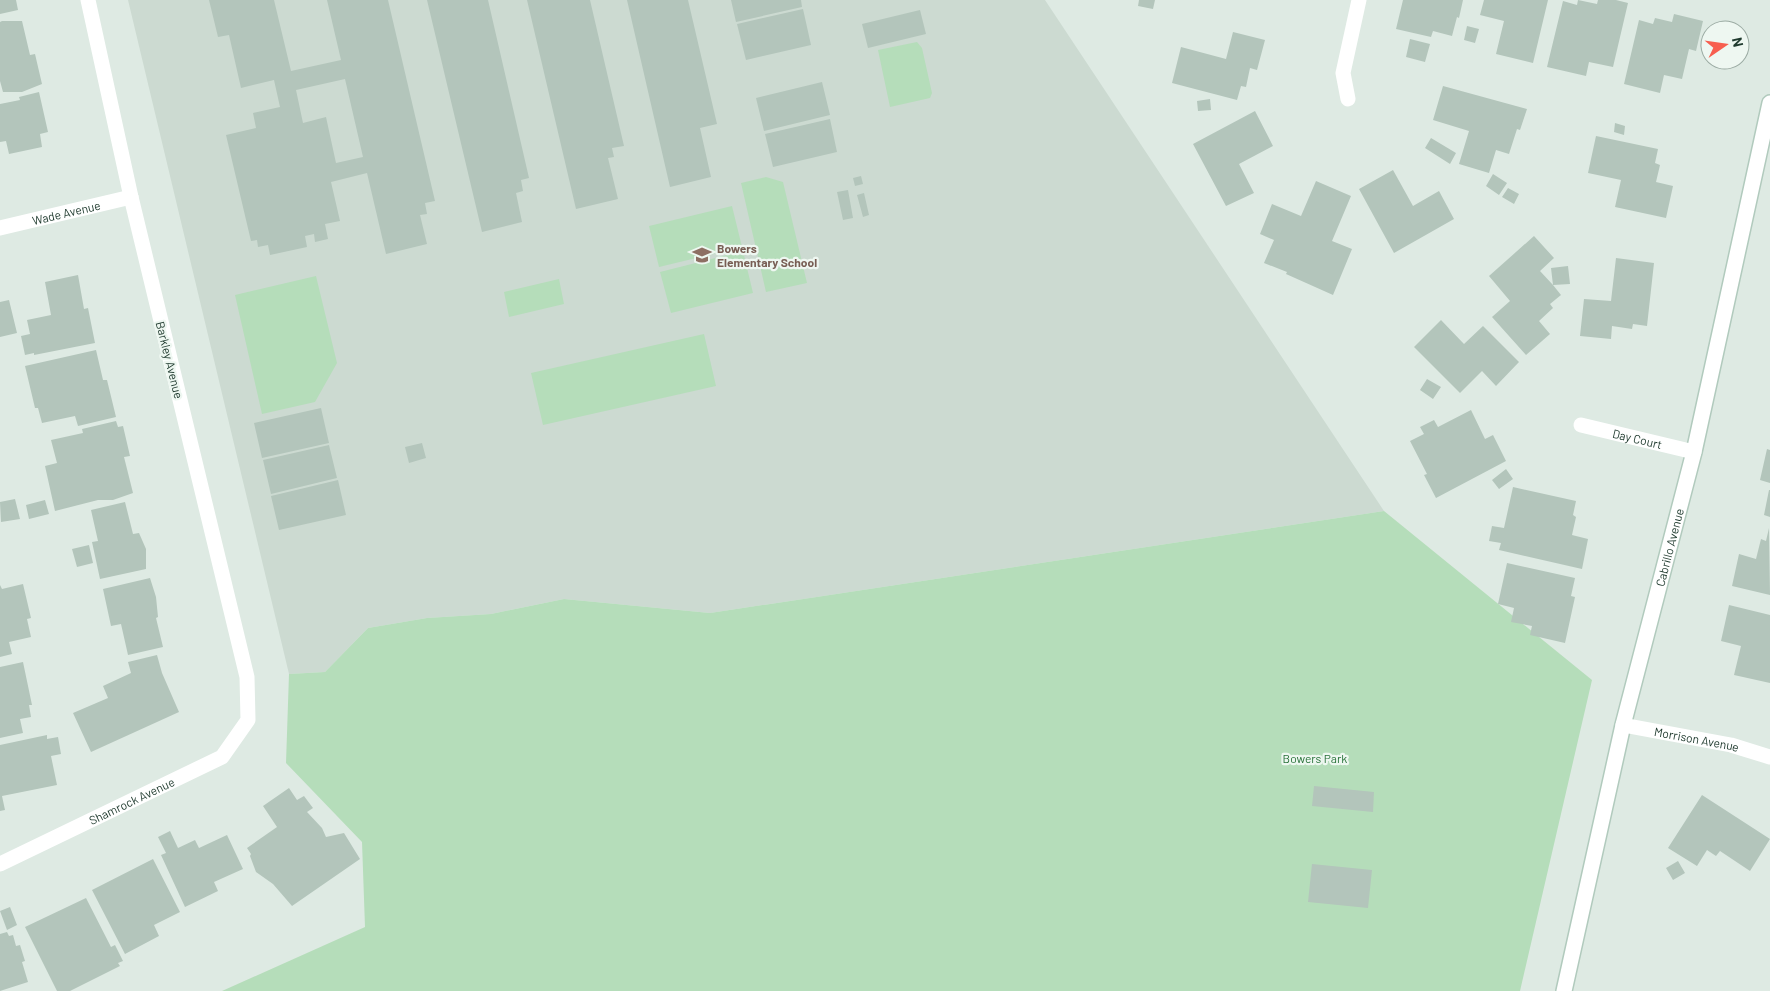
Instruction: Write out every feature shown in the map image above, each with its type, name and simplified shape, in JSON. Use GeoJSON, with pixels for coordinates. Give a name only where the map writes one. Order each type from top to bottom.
{"type":"FeatureCollection","features":[{"type":"Feature","properties":{"kind":"street","name":"Barkley Avenue"},"geometry":{"type":"LineString","coordinates":[[88,0],[131,197],[247,677],[248,720]]}},
{"type":"Feature","properties":{"kind":"street"},"geometry":{"type":"LineString","coordinates":[[1348,99],[1343,73],[1358,0]]}},
{"type":"Feature","properties":{"kind":"street","name":"Cabrillo Avenue"},"geometry":{"type":"LineString","coordinates":[[1564,991],[1623,726],[1694,452],[1770,103]]}},
{"type":"Feature","properties":{"kind":"street","name":"Wade Avenue"},"geometry":{"type":"LineString","coordinates":[[0,228],[131,197]]}},
{"type":"Feature","properties":{"kind":"street","name":"Day Court"},"geometry":{"type":"LineString","coordinates":[[1581,425],[1694,452]]}},
{"type":"Feature","properties":{"kind":"street","name":"Shamrock Avenue"},"geometry":{"type":"LineString","coordinates":[[0,864],[222,757],[248,720]]}},
{"type":"Feature","properties":{"kind":"street","name":"Morrison Avenue"},"geometry":{"type":"LineString","coordinates":[[1623,726],[1731,745],[1770,756]]}},
{"type":"Feature","properties":{"kind":"shaded area","name":"Bowers Elementary School"},"geometry":{"type":"Polygon","coordinates":[[[128,0],[1045,0],[1384,511],[710,613],[564,599],[491,614],[427,618],[368,628],[325,672],[289,674],[128,0]]]}},
{"type":"Feature","properties":{"kind":"green space"},"geometry":{"type":"Polygon","coordinates":[[[917,42],[922,48],[932,93],[930,98],[890,107],[878,50],[917,42]]]}},
{"type":"Feature","properties":{"kind":"green space"},"geometry":{"type":"Polygon","coordinates":[[[766,177],[783,182],[807,283],[766,292],[741,183],[766,177]]]}},
{"type":"Feature","properties":{"kind":"green space"},"geometry":{"type":"Polygon","coordinates":[[[732,206],[742,247],[659,267],[649,226],[732,206]]]}},
{"type":"Feature","properties":{"kind":"green space"},"geometry":{"type":"Polygon","coordinates":[[[743,251],[753,293],[671,313],[660,272],[743,251]]]}},
{"type":"Feature","properties":{"kind":"green space"},"geometry":{"type":"Polygon","coordinates":[[[316,276],[337,363],[315,402],[262,414],[235,295],[316,276]]]}},
{"type":"Feature","properties":{"kind":"green space"},"geometry":{"type":"Polygon","coordinates":[[[559,279],[564,304],[509,317],[504,292],[559,279]]]}},
{"type":"Feature","properties":{"kind":"green space"},"geometry":{"type":"Polygon","coordinates":[[[704,334],[716,386],[543,425],[531,373],[704,334]]]}},
{"type":"Feature","properties":{"kind":"green space","name":"Bowers Park"},"geometry":{"type":"Polygon","coordinates":[[[1384,511],[1592,680],[1520,991],[222,991],[365,927],[362,842],[286,763],[289,674],[325,672],[368,628],[427,618],[491,614],[564,599],[710,613],[1384,511]]]}},
{"type":"Feature","properties":{"kind":"building"},"geometry":{"type":"Polygon","coordinates":[[[0,0],[16,0],[18,10],[0,14],[0,0]]]}},
{"type":"Feature","properties":{"kind":"building"},"geometry":{"type":"Polygon","coordinates":[[[209,0],[274,0],[291,71],[341,60],[327,0],[388,0],[435,201],[425,203],[427,214],[420,215],[427,244],[386,254],[367,173],[331,182],[340,221],[325,224],[328,239],[315,242],[314,234],[305,236],[307,247],[270,255],[268,245],[258,247],[257,240],[251,241],[226,135],[256,128],[253,113],[280,107],[274,80],[241,88],[229,35],[218,37],[209,0]],[[345,79],[296,90],[303,123],[326,117],[336,163],[363,157],[345,79]]]}},
{"type":"Feature","properties":{"kind":"building"},"geometry":{"type":"Polygon","coordinates":[[[427,0],[488,0],[529,178],[521,180],[523,191],[516,193],[522,222],[482,232],[427,0]]]}},
{"type":"Feature","properties":{"kind":"building"},"geometry":{"type":"Polygon","coordinates":[[[527,0],[590,0],[624,146],[612,148],[614,157],[608,158],[618,199],[576,209],[527,0]]]}},
{"type":"Feature","properties":{"kind":"building"},"geometry":{"type":"Polygon","coordinates":[[[627,0],[688,0],[717,124],[700,128],[711,177],[670,187],[627,0]]]}},
{"type":"Feature","properties":{"kind":"building"},"geometry":{"type":"Polygon","coordinates":[[[731,0],[801,0],[802,7],[736,22],[731,0]]]}},
{"type":"Feature","properties":{"kind":"building"},"geometry":{"type":"Polygon","coordinates":[[[1139,0],[1155,0],[1153,9],[1138,6],[1139,0]]]}},
{"type":"Feature","properties":{"kind":"building"},"geometry":{"type":"Polygon","coordinates":[[[1403,0],[1463,0],[1452,36],[1433,31],[1431,37],[1396,29],[1403,0]]]}},
{"type":"Feature","properties":{"kind":"building"},"geometry":{"type":"Polygon","coordinates":[[[1484,0],[1548,0],[1533,63],[1496,54],[1504,21],[1480,15],[1484,0]]]}},
{"type":"Feature","properties":{"kind":"building"},"geometry":{"type":"Polygon","coordinates":[[[1578,0],[1597,4],[1598,0],[1616,0],[1628,3],[1613,67],[1589,62],[1586,76],[1547,67],[1563,1],[1577,5],[1578,0]]]}},
{"type":"Feature","properties":{"kind":"building"},"geometry":{"type":"Polygon","coordinates":[[[803,9],[811,45],[746,60],[737,24],[803,9]]]}},
{"type":"Feature","properties":{"kind":"building"},"geometry":{"type":"Polygon","coordinates":[[[920,10],[926,34],[868,48],[862,24],[920,10]]]}},
{"type":"Feature","properties":{"kind":"building"},"geometry":{"type":"Polygon","coordinates":[[[1674,14],[1700,20],[1700,34],[1696,51],[1689,49],[1682,79],[1664,75],[1660,93],[1624,84],[1639,20],[1653,24],[1655,18],[1672,22],[1674,14]]]}},
{"type":"Feature","properties":{"kind":"building"},"geometry":{"type":"Polygon","coordinates":[[[22,21],[30,55],[35,54],[42,84],[22,92],[3,92],[0,81],[0,22],[22,21]]]}},
{"type":"Feature","properties":{"kind":"building"},"geometry":{"type":"Polygon","coordinates":[[[1467,26],[1479,29],[1475,43],[1464,40],[1467,26]]]}},
{"type":"Feature","properties":{"kind":"building"},"geometry":{"type":"Polygon","coordinates":[[[1233,32],[1265,40],[1257,70],[1250,68],[1246,87],[1241,86],[1237,100],[1172,83],[1181,47],[1226,59],[1233,32]]]}},
{"type":"Feature","properties":{"kind":"building"},"geometry":{"type":"Polygon","coordinates":[[[1410,39],[1430,44],[1425,62],[1406,57],[1410,39]]]}},
{"type":"Feature","properties":{"kind":"building"},"geometry":{"type":"Polygon","coordinates":[[[822,82],[830,115],[764,131],[756,98],[822,82]]]}},
{"type":"Feature","properties":{"kind":"building"},"geometry":{"type":"Polygon","coordinates":[[[1443,86],[1527,109],[1520,130],[1517,129],[1509,154],[1496,150],[1489,173],[1459,164],[1469,131],[1433,120],[1443,86]]]}},
{"type":"Feature","properties":{"kind":"building"},"geometry":{"type":"Polygon","coordinates":[[[39,92],[48,132],[40,134],[42,147],[9,154],[6,141],[0,142],[0,104],[20,100],[19,97],[39,92]]]}},
{"type":"Feature","properties":{"kind":"building"},"geometry":{"type":"Polygon","coordinates":[[[1210,99],[1211,110],[1198,111],[1197,101],[1210,99]]]}},
{"type":"Feature","properties":{"kind":"building"},"geometry":{"type":"Polygon","coordinates":[[[1255,111],[1273,146],[1239,164],[1254,193],[1226,206],[1193,144],[1255,111]]]}},
{"type":"Feature","properties":{"kind":"building"},"geometry":{"type":"Polygon","coordinates":[[[830,119],[837,152],[773,167],[765,134],[830,119]]]}},
{"type":"Feature","properties":{"kind":"building"},"geometry":{"type":"Polygon","coordinates":[[[1615,123],[1625,126],[1624,135],[1614,132],[1615,123]]]}},
{"type":"Feature","properties":{"kind":"building"},"geometry":{"type":"Polygon","coordinates":[[[1596,136],[1658,149],[1655,163],[1660,165],[1656,182],[1673,186],[1666,218],[1615,207],[1621,180],[1588,173],[1596,136]]]}},
{"type":"Feature","properties":{"kind":"building"},"geometry":{"type":"Polygon","coordinates":[[[1431,138],[1456,153],[1450,164],[1425,148],[1431,138]]]}},
{"type":"Feature","properties":{"kind":"building"},"geometry":{"type":"Polygon","coordinates":[[[1393,170],[1413,206],[1439,191],[1454,219],[1394,253],[1359,189],[1393,170]]]}},
{"type":"Feature","properties":{"kind":"building"},"geometry":{"type":"Polygon","coordinates":[[[1493,174],[1507,183],[1499,195],[1486,186],[1493,174]]]}},
{"type":"Feature","properties":{"kind":"building"},"geometry":{"type":"Polygon","coordinates":[[[861,176],[863,184],[855,186],[853,178],[861,176]]]}},
{"type":"Feature","properties":{"kind":"building"},"geometry":{"type":"Polygon","coordinates":[[[1316,181],[1351,196],[1332,241],[1352,249],[1333,295],[1286,274],[1287,272],[1264,263],[1274,240],[1260,234],[1272,204],[1301,216],[1316,181]]]}},
{"type":"Feature","properties":{"kind":"building"},"geometry":{"type":"Polygon","coordinates":[[[1508,188],[1519,194],[1514,204],[1502,197],[1508,188]]]}},
{"type":"Feature","properties":{"kind":"building"},"geometry":{"type":"Polygon","coordinates":[[[848,190],[853,218],[843,220],[837,192],[848,190]]]}},
{"type":"Feature","properties":{"kind":"building"},"geometry":{"type":"Polygon","coordinates":[[[864,193],[869,215],[863,217],[857,195],[864,193]]]}},
{"type":"Feature","properties":{"kind":"building"},"geometry":{"type":"Polygon","coordinates":[[[1534,236],[1554,258],[1540,271],[1561,295],[1550,304],[1553,308],[1539,321],[1550,334],[1526,355],[1492,317],[1510,301],[1489,276],[1534,236]]]}},
{"type":"Feature","properties":{"kind":"building"},"geometry":{"type":"Polygon","coordinates":[[[1616,258],[1654,263],[1647,326],[1633,324],[1632,329],[1612,326],[1611,339],[1580,336],[1584,299],[1611,301],[1616,258]]]}},
{"type":"Feature","properties":{"kind":"building"},"geometry":{"type":"Polygon","coordinates":[[[1568,266],[1570,284],[1553,285],[1551,268],[1568,266]]]}},
{"type":"Feature","properties":{"kind":"building"},"geometry":{"type":"Polygon","coordinates":[[[78,275],[84,309],[88,308],[95,343],[34,355],[34,353],[25,355],[21,336],[30,334],[27,320],[51,315],[45,282],[78,275]]]}},
{"type":"Feature","properties":{"kind":"building"},"geometry":{"type":"Polygon","coordinates":[[[9,300],[17,333],[0,337],[0,302],[9,300]]]}},
{"type":"Feature","properties":{"kind":"building"},"geometry":{"type":"Polygon","coordinates":[[[1441,320],[1464,344],[1483,326],[1519,362],[1496,386],[1482,371],[1460,393],[1414,347],[1441,320]]]}},
{"type":"Feature","properties":{"kind":"building"},"geometry":{"type":"Polygon","coordinates":[[[96,350],[103,380],[107,380],[116,417],[78,426],[75,416],[42,423],[38,408],[35,408],[25,366],[96,350]]]}},
{"type":"Feature","properties":{"kind":"building"},"geometry":{"type":"Polygon","coordinates":[[[1427,379],[1441,387],[1433,399],[1420,390],[1427,379]]]}},
{"type":"Feature","properties":{"kind":"building"},"geometry":{"type":"Polygon","coordinates":[[[321,408],[329,443],[262,458],[254,423],[321,408]]]}},
{"type":"Feature","properties":{"kind":"building"},"geometry":{"type":"Polygon","coordinates":[[[1471,410],[1485,439],[1493,435],[1506,461],[1436,498],[1424,475],[1427,474],[1410,441],[1424,434],[1420,427],[1434,420],[1438,427],[1471,410]]]}},
{"type":"Feature","properties":{"kind":"building"},"geometry":{"type":"Polygon","coordinates":[[[116,421],[118,427],[123,426],[130,456],[124,457],[133,493],[113,500],[98,500],[55,511],[45,466],[57,463],[51,440],[83,433],[82,429],[116,421]]]}},
{"type":"Feature","properties":{"kind":"building"},"geometry":{"type":"Polygon","coordinates":[[[422,443],[426,458],[409,463],[405,447],[422,443]]]}},
{"type":"Feature","properties":{"kind":"building"},"geometry":{"type":"Polygon","coordinates":[[[329,445],[337,478],[271,494],[263,460],[329,445]]]}},
{"type":"Feature","properties":{"kind":"building"},"geometry":{"type":"Polygon","coordinates":[[[1767,449],[1770,450],[1770,483],[1760,480],[1767,449]]]}},
{"type":"Feature","properties":{"kind":"building"},"geometry":{"type":"Polygon","coordinates":[[[1506,469],[1513,479],[1499,489],[1492,480],[1506,469]]]}},
{"type":"Feature","properties":{"kind":"building"},"geometry":{"type":"Polygon","coordinates":[[[338,480],[346,515],[279,530],[271,496],[338,480]]]}},
{"type":"Feature","properties":{"kind":"building"},"geometry":{"type":"Polygon","coordinates":[[[1513,487],[1576,501],[1573,515],[1576,517],[1572,535],[1588,539],[1582,569],[1499,550],[1501,543],[1489,541],[1492,526],[1504,528],[1513,487]]]}},
{"type":"Feature","properties":{"kind":"building"},"geometry":{"type":"Polygon","coordinates":[[[1770,490],[1770,517],[1764,515],[1770,490]]]}},
{"type":"Feature","properties":{"kind":"building"},"geometry":{"type":"Polygon","coordinates":[[[15,499],[20,519],[1,522],[0,502],[15,499]]]}},
{"type":"Feature","properties":{"kind":"building"},"geometry":{"type":"Polygon","coordinates":[[[45,500],[49,514],[29,519],[26,505],[45,500]]]}},
{"type":"Feature","properties":{"kind":"building"},"geometry":{"type":"Polygon","coordinates":[[[125,502],[133,534],[139,533],[146,549],[146,569],[100,579],[92,542],[98,541],[91,510],[125,502]]]}},
{"type":"Feature","properties":{"kind":"building"},"geometry":{"type":"Polygon","coordinates":[[[1769,528],[1770,595],[1732,586],[1739,554],[1756,559],[1761,539],[1766,541],[1769,528]]]}},
{"type":"Feature","properties":{"kind":"building"},"geometry":{"type":"Polygon","coordinates":[[[89,545],[93,563],[77,567],[72,549],[89,545]]]}},
{"type":"Feature","properties":{"kind":"building"},"geometry":{"type":"Polygon","coordinates":[[[1507,563],[1575,578],[1571,596],[1575,597],[1565,643],[1530,635],[1532,626],[1511,622],[1514,608],[1498,604],[1507,563]]]}},
{"type":"Feature","properties":{"kind":"building"},"geometry":{"type":"Polygon","coordinates":[[[150,578],[156,597],[158,617],[156,618],[163,647],[128,655],[121,624],[111,626],[103,589],[150,578]]]}},
{"type":"Feature","properties":{"kind":"building"},"geometry":{"type":"Polygon","coordinates":[[[23,584],[31,618],[27,619],[31,637],[9,642],[12,654],[0,657],[0,585],[2,589],[23,584]]]}},
{"type":"Feature","properties":{"kind":"building"},"geometry":{"type":"Polygon","coordinates":[[[1729,605],[1770,615],[1770,683],[1734,675],[1741,646],[1721,641],[1729,605]]]}},
{"type":"Feature","properties":{"kind":"building"},"geometry":{"type":"Polygon","coordinates":[[[157,655],[162,673],[179,712],[91,752],[73,713],[108,698],[103,686],[131,673],[128,662],[157,655]]]}},
{"type":"Feature","properties":{"kind":"building"},"geometry":{"type":"Polygon","coordinates":[[[23,662],[32,705],[29,705],[31,717],[20,719],[23,733],[0,738],[0,667],[23,662]]]}},
{"type":"Feature","properties":{"kind":"building"},"geometry":{"type":"Polygon","coordinates":[[[47,735],[47,739],[58,737],[61,754],[51,756],[57,785],[2,796],[5,810],[0,811],[0,745],[47,735]]]}},
{"type":"Feature","properties":{"kind":"building"},"geometry":{"type":"Polygon","coordinates":[[[1314,786],[1374,792],[1373,812],[1312,806],[1314,786]]]}},
{"type":"Feature","properties":{"kind":"building"},"geometry":{"type":"Polygon","coordinates":[[[289,788],[297,800],[304,796],[313,808],[307,812],[322,828],[326,837],[344,833],[360,859],[292,906],[273,884],[256,872],[251,854],[247,848],[277,827],[263,806],[289,788]]]}},
{"type":"Feature","properties":{"kind":"building"},"geometry":{"type":"Polygon","coordinates":[[[1702,795],[1770,839],[1750,871],[1720,851],[1716,856],[1707,850],[1697,866],[1668,848],[1702,795]]]}},
{"type":"Feature","properties":{"kind":"building"},"geometry":{"type":"Polygon","coordinates":[[[170,831],[178,848],[195,840],[199,848],[227,835],[243,869],[214,882],[218,891],[185,907],[161,855],[166,853],[158,837],[170,831]]]}},
{"type":"Feature","properties":{"kind":"building"},"geometry":{"type":"Polygon","coordinates":[[[153,859],[180,912],[154,925],[159,936],[125,954],[92,890],[153,859]]]}},
{"type":"Feature","properties":{"kind":"building"},"geometry":{"type":"Polygon","coordinates":[[[1678,861],[1685,873],[1673,880],[1666,868],[1678,861]]]}},
{"type":"Feature","properties":{"kind":"building"},"geometry":{"type":"Polygon","coordinates":[[[1312,864],[1372,870],[1368,908],[1308,902],[1312,864]]]}},
{"type":"Feature","properties":{"kind":"building"},"geometry":{"type":"Polygon","coordinates":[[[86,898],[111,947],[115,945],[123,961],[118,963],[120,966],[70,991],[57,991],[25,927],[86,898]]]}},
{"type":"Feature","properties":{"kind":"building"},"geometry":{"type":"Polygon","coordinates":[[[10,907],[17,925],[7,930],[0,911],[10,907]]]}},
{"type":"Feature","properties":{"kind":"building"},"geometry":{"type":"Polygon","coordinates":[[[7,932],[9,936],[13,935],[16,946],[20,945],[25,961],[22,962],[28,982],[0,991],[0,934],[7,932]]]}},
{"type":"Feature","properties":{"kind":"place","name":"Bowers Elementary School"},"geometry":{"type":"Point","coordinates":[702,255]}}]}
